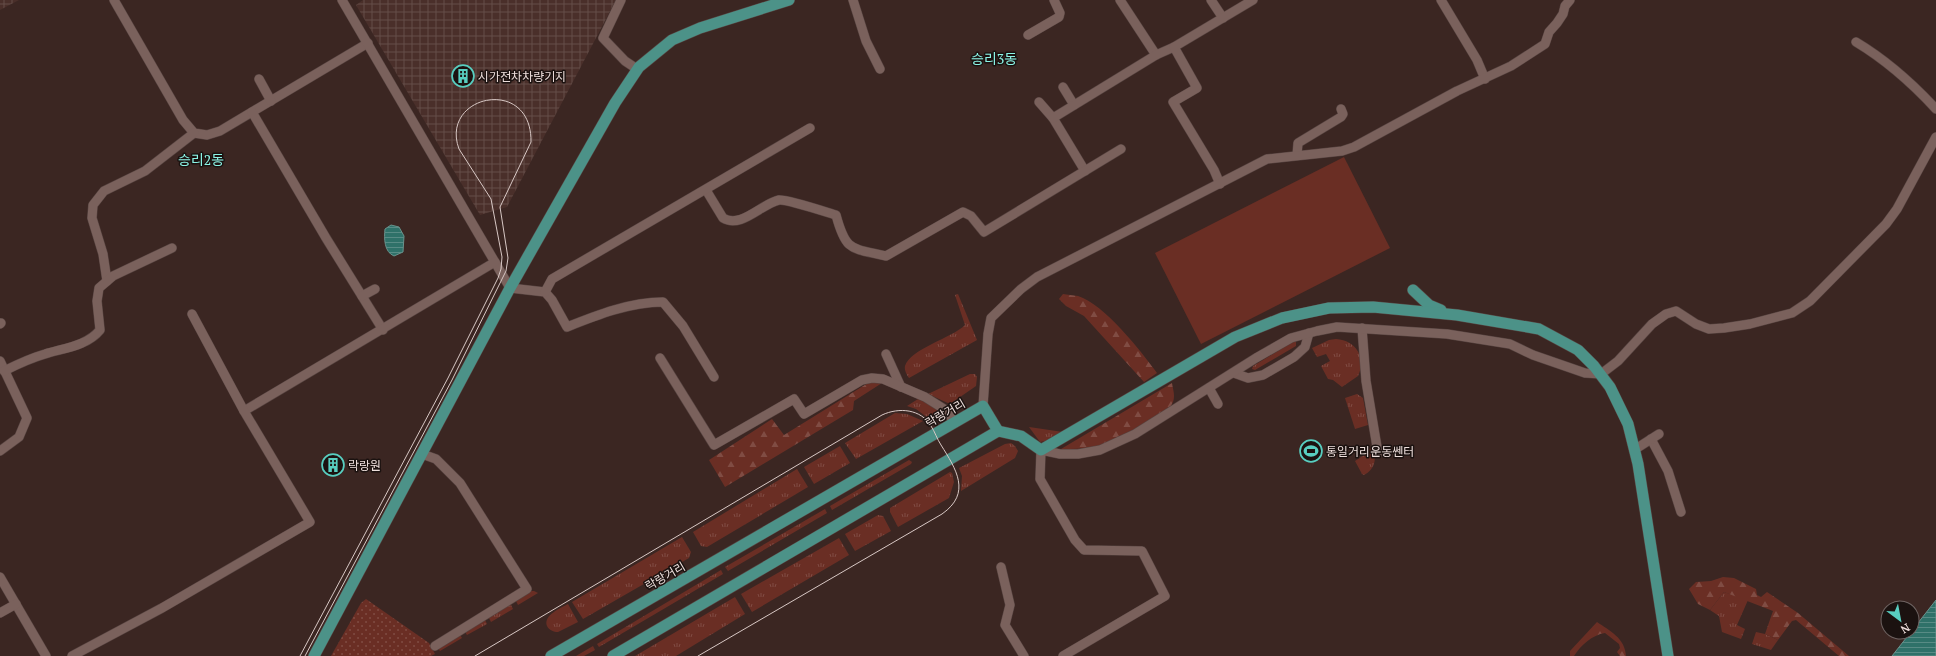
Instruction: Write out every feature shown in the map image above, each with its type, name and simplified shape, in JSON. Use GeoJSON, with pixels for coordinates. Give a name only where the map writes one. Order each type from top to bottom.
{"type":"FeatureCollection","features":[{"type":"Feature","properties":{"kind":"main road"},"geometry":{"type":"LineString","coordinates":[[314,656],[510,288],[615,103],[637,69],[650,56],[672,40],[700,28],[789,0]]}},
{"type":"Feature","properties":{"kind":"main road"},"geometry":{"type":"LineString","coordinates":[[1413,290],[1429,305],[1457,315]]}},
{"type":"Feature","properties":{"kind":"main road"},"geometry":{"type":"LineString","coordinates":[[613,656],[998,431],[1021,436],[1041,450],[1235,337],[1282,318],[1304,313],[1329,308],[1373,307],[1457,315],[1539,329],[1559,338],[1578,350],[1601,374],[1619,404],[1628,424],[1634,450],[1668,656]]}},
{"type":"Feature","properties":{"kind":"main road","name":"락랑거리"},"geometry":{"type":"LineString","coordinates":[[552,656],[983,406],[998,431]]}},
{"type":"Feature","properties":{"kind":"street"},"geometry":{"type":"LineString","coordinates":[[114,0],[183,120],[194,133],[207,135],[220,131],[368,43]]}},
{"type":"Feature","properties":{"kind":"street"},"geometry":{"type":"LineString","coordinates":[[342,0],[510,288],[545,292],[552,300],[567,328],[593,317],[646,302],[663,302],[683,326],[714,377]]}},
{"type":"Feature","properties":{"kind":"street"},"geometry":{"type":"LineString","coordinates":[[621,0],[600,37],[625,61],[637,69]]}},
{"type":"Feature","properties":{"kind":"street"},"geometry":{"type":"LineString","coordinates":[[853,0],[866,41],[880,69]]}},
{"type":"Feature","properties":{"kind":"street"},"geometry":{"type":"LineString","coordinates":[[1028,35],[1059,17],[1060,13],[1054,0]]}},
{"type":"Feature","properties":{"kind":"street"},"geometry":{"type":"LineString","coordinates":[[1120,0],[1156,55]]}},
{"type":"Feature","properties":{"kind":"street"},"geometry":{"type":"LineString","coordinates":[[1211,0],[1223,18]]}},
{"type":"Feature","properties":{"kind":"street"},"geometry":{"type":"LineString","coordinates":[[1053,118],[1156,55],[1174,47],[1253,0]]}},
{"type":"Feature","properties":{"kind":"street"},"geometry":{"type":"LineString","coordinates":[[1441,0],[1477,60],[1485,79]]}},
{"type":"Feature","properties":{"kind":"street"},"geometry":{"type":"LineString","coordinates":[[983,406],[988,334],[992,318],[1008,300],[1037,277],[1267,159],[1342,151],[1354,147],[1457,91],[1511,66],[1545,44],[1549,32],[1563,14],[1565,6],[1570,0]]}},
{"type":"Feature","properties":{"kind":"street"},"geometry":{"type":"LineString","coordinates":[[1856,42],[1887,62],[1920,91],[1936,109]]}},
{"type":"Feature","properties":{"kind":"street"},"geometry":{"type":"LineString","coordinates":[[1174,47],[1197,88],[1173,102],[1220,184]]}},
{"type":"Feature","properties":{"kind":"street"},"geometry":{"type":"LineString","coordinates":[[258,79],[271,101]]}},
{"type":"Feature","properties":{"kind":"street"},"geometry":{"type":"LineString","coordinates":[[1064,87],[1074,105]]}},
{"type":"Feature","properties":{"kind":"street"},"geometry":{"type":"LineString","coordinates":[[1039,102],[1053,118],[1085,171]]}},
{"type":"Feature","properties":{"kind":"street"},"geometry":{"type":"LineString","coordinates":[[1297,155],[1298,143],[1341,117],[1343,114],[1341,109]]}},
{"type":"Feature","properties":{"kind":"street"},"geometry":{"type":"LineString","coordinates":[[252,112],[383,330]]}},
{"type":"Feature","properties":{"kind":"street"},"geometry":{"type":"LineString","coordinates":[[545,292],[552,279],[810,128]]}},
{"type":"Feature","properties":{"kind":"street"},"geometry":{"type":"LineString","coordinates":[[107,281],[103,254],[92,218],[93,205],[104,191],[145,170],[194,133]]}},
{"type":"Feature","properties":{"kind":"street"},"geometry":{"type":"LineString","coordinates":[[1063,656],[1165,596],[1142,551],[1084,550],[1075,540],[1040,480],[1041,450],[1060,454],[1072,454],[1100,450],[1135,434],[1291,338],[1337,327],[1446,334],[1510,344],[1532,355],[1585,374],[1601,374],[1618,361],[1652,324],[1666,314],[1676,311],[1696,324],[1709,329],[1750,324],[1792,313],[1810,301],[1886,224],[1897,209],[1936,137]]}},
{"type":"Feature","properties":{"kind":"street"},"geometry":{"type":"LineString","coordinates":[[706,190],[723,218],[727,221],[739,220],[764,206],[780,200],[836,215],[842,236],[853,248],[886,256],[962,212],[971,216],[984,232],[1121,149]]}},
{"type":"Feature","properties":{"kind":"street"},"geometry":{"type":"LineString","coordinates":[[4,371],[27,360],[77,345],[93,338],[100,330],[97,301],[99,288],[114,276],[172,248]]}},
{"type":"Feature","properties":{"kind":"street"},"geometry":{"type":"LineString","coordinates":[[244,411],[274,392],[383,330],[495,262]]}},
{"type":"Feature","properties":{"kind":"street"},"geometry":{"type":"LineString","coordinates":[[362,296],[375,289]]}},
{"type":"Feature","properties":{"kind":"street"},"geometry":{"type":"LineString","coordinates":[[72,656],[162,608],[310,522],[244,411],[192,314]]}},
{"type":"Feature","properties":{"kind":"street"},"geometry":{"type":"LineString","coordinates":[[1362,328],[1366,381],[1378,453]]}},
{"type":"Feature","properties":{"kind":"street"},"geometry":{"type":"LineString","coordinates":[[1234,373],[1248,378],[1263,375],[1294,357],[1305,347],[1309,333]]}},
{"type":"Feature","properties":{"kind":"street"},"geometry":{"type":"LineString","coordinates":[[886,354],[901,387]]}},
{"type":"Feature","properties":{"kind":"street"},"geometry":{"type":"LineString","coordinates":[[660,358],[714,445],[794,399],[804,414],[862,380],[872,378],[883,379],[925,398],[944,409],[955,422]]}},
{"type":"Feature","properties":{"kind":"street"},"geometry":{"type":"LineString","coordinates":[[0,361],[27,418],[19,437],[0,452]]}},
{"type":"Feature","properties":{"kind":"street"},"geometry":{"type":"LineString","coordinates":[[1209,388],[1218,404]]}},
{"type":"Feature","properties":{"kind":"street"},"geometry":{"type":"LineString","coordinates":[[1634,450],[1655,437],[1681,512]]}},
{"type":"Feature","properties":{"kind":"street"},"geometry":{"type":"LineString","coordinates":[[422,454],[436,459],[460,483],[527,588],[435,646]]}},
{"type":"Feature","properties":{"kind":"street"},"geometry":{"type":"LineString","coordinates":[[1001,567],[1010,605],[1005,625],[1024,656]]}},
{"type":"Feature","properties":{"kind":"street"},"geometry":{"type":"LineString","coordinates":[[0,577],[46,656]]}},
{"type":"Feature","properties":{"kind":"street"},"geometry":{"type":"LineString","coordinates":[[0,613],[16,604]]}},
{"type":"Feature","properties":{"kind":"shaded area"},"geometry":{"type":"Polygon","coordinates":[[[0,0],[19,0],[0,10],[0,0]]]}},
{"type":"Feature","properties":{"kind":"shaded area"},"geometry":{"type":"Polygon","coordinates":[[[363,0],[616,0],[507,207],[480,215],[356,5],[363,0]]]}},
{"type":"Feature","properties":{"kind":"green space"},"geometry":{"type":"Polygon","coordinates":[[[1344,157],[1390,248],[1201,344],[1155,253],[1344,157]]]}},
{"type":"Feature","properties":{"kind":"green space"},"geometry":{"type":"Polygon","coordinates":[[[958,294],[977,340],[909,378],[905,368],[908,360],[923,349],[959,330],[965,325],[955,295],[958,294]]]}},
{"type":"Feature","properties":{"kind":"green space"},"geometry":{"type":"Polygon","coordinates":[[[1063,294],[1078,296],[1099,308],[1121,329],[1157,373],[1144,382],[1084,316],[1066,306],[1059,299],[1063,294]]]}},
{"type":"Feature","properties":{"kind":"green space"},"geometry":{"type":"Polygon","coordinates":[[[1329,340],[1343,340],[1354,346],[1358,351],[1361,363],[1358,376],[1342,387],[1333,380],[1328,379],[1321,366],[1330,361],[1326,354],[1317,357],[1312,348],[1329,340]]]}},
{"type":"Feature","properties":{"kind":"green space"},"geometry":{"type":"Polygon","coordinates":[[[1293,342],[1296,342],[1296,346],[1255,370],[1252,369],[1253,366],[1293,342]]]}},
{"type":"Feature","properties":{"kind":"green space"},"geometry":{"type":"Polygon","coordinates":[[[970,374],[975,374],[977,377],[976,386],[950,404],[928,394],[970,374]]]}},
{"type":"Feature","properties":{"kind":"green space"},"geometry":{"type":"Polygon","coordinates":[[[868,383],[882,383],[854,401],[853,410],[725,487],[709,460],[772,419],[784,435],[868,383]]]}},
{"type":"Feature","properties":{"kind":"green space"},"geometry":{"type":"Polygon","coordinates":[[[1172,383],[1174,396],[1172,404],[1167,410],[1149,423],[1125,436],[1103,445],[1082,449],[1061,449],[1172,383]]]}},
{"type":"Feature","properties":{"kind":"green space"},"geometry":{"type":"Polygon","coordinates":[[[1357,394],[1363,398],[1368,425],[1355,429],[1345,398],[1357,394]]]}},
{"type":"Feature","properties":{"kind":"green space"},"geometry":{"type":"Polygon","coordinates":[[[918,399],[936,407],[940,411],[928,418],[916,409],[907,406],[918,399]]]}},
{"type":"Feature","properties":{"kind":"green space"},"geometry":{"type":"Polygon","coordinates":[[[895,413],[907,414],[923,421],[856,459],[845,443],[895,413]]]}},
{"type":"Feature","properties":{"kind":"green space"},"geometry":{"type":"Polygon","coordinates":[[[1029,427],[1063,432],[1040,442],[1029,427]]]}},
{"type":"Feature","properties":{"kind":"green space"},"geometry":{"type":"Polygon","coordinates":[[[1011,443],[1018,451],[1015,458],[961,491],[962,476],[959,468],[1005,444],[1011,443]]]}},
{"type":"Feature","properties":{"kind":"green space"},"geometry":{"type":"Polygon","coordinates":[[[840,446],[850,463],[814,484],[804,467],[840,446]]]}},
{"type":"Feature","properties":{"kind":"green space"},"geometry":{"type":"Polygon","coordinates":[[[1370,448],[1374,449],[1374,464],[1368,473],[1364,475],[1355,461],[1364,455],[1370,448]]]}},
{"type":"Feature","properties":{"kind":"green space"},"geometry":{"type":"Polygon","coordinates":[[[909,460],[912,462],[911,464],[832,510],[830,506],[909,460]]]}},
{"type":"Feature","properties":{"kind":"green space"},"geometry":{"type":"Polygon","coordinates":[[[797,469],[808,487],[707,547],[701,546],[693,532],[797,469]]]}},
{"type":"Feature","properties":{"kind":"green space"},"geometry":{"type":"Polygon","coordinates":[[[950,472],[952,473],[954,482],[949,498],[898,527],[890,512],[890,508],[950,472]]]}},
{"type":"Feature","properties":{"kind":"green space"},"geometry":{"type":"Polygon","coordinates":[[[825,509],[827,513],[728,571],[725,567],[825,509]]]}},
{"type":"Feature","properties":{"kind":"green space"},"geometry":{"type":"Polygon","coordinates":[[[878,515],[883,516],[891,531],[855,551],[845,534],[878,515]]]}},
{"type":"Feature","properties":{"kind":"green space"},"geometry":{"type":"Polygon","coordinates":[[[682,537],[691,552],[689,558],[583,619],[572,602],[682,537]]]}},
{"type":"Feature","properties":{"kind":"green space"},"geometry":{"type":"Polygon","coordinates":[[[839,538],[849,555],[752,612],[741,594],[839,538]]]}},
{"type":"Feature","properties":{"kind":"green space"},"geometry":{"type":"Polygon","coordinates":[[[721,570],[723,574],[599,647],[597,644],[721,570]]]}},
{"type":"Feature","properties":{"kind":"green space"},"geometry":{"type":"Polygon","coordinates":[[[1723,577],[1734,578],[1756,589],[1757,595],[1761,597],[1767,592],[1798,613],[1849,656],[1839,656],[1796,620],[1792,621],[1778,640],[1765,634],[1773,611],[1724,592],[1710,610],[1698,604],[1689,589],[1696,582],[1711,581],[1723,577]]]}},
{"type":"Feature","properties":{"kind":"green space"},"geometry":{"type":"Polygon","coordinates":[[[530,591],[538,593],[518,605],[515,599],[530,591]]]}},
{"type":"Feature","properties":{"kind":"green space"},"geometry":{"type":"Polygon","coordinates":[[[1724,592],[1748,600],[1737,625],[1745,629],[1741,639],[1722,632],[1719,616],[1710,610],[1724,592]]]}},
{"type":"Feature","properties":{"kind":"green space"},"geometry":{"type":"Polygon","coordinates":[[[735,597],[745,614],[676,656],[635,656],[735,597]]]}},
{"type":"Feature","properties":{"kind":"green space"},"geometry":{"type":"Polygon","coordinates":[[[366,599],[429,643],[435,654],[431,656],[331,656],[361,603],[366,599]]]}},
{"type":"Feature","properties":{"kind":"green space"},"geometry":{"type":"Polygon","coordinates":[[[510,603],[513,609],[491,622],[488,616],[510,603]]]}},
{"type":"Feature","properties":{"kind":"green space"},"geometry":{"type":"Polygon","coordinates":[[[568,604],[578,622],[558,632],[550,630],[546,622],[550,615],[568,604]]]}},
{"type":"Feature","properties":{"kind":"green space"},"geometry":{"type":"Polygon","coordinates":[[[484,618],[487,624],[467,635],[464,630],[484,618]]]}},
{"type":"Feature","properties":{"kind":"green space"},"geometry":{"type":"Polygon","coordinates":[[[1597,622],[1612,632],[1620,640],[1623,644],[1626,656],[1620,656],[1617,652],[1620,648],[1619,644],[1605,633],[1591,638],[1583,644],[1574,656],[1570,656],[1570,651],[1597,622]]]}},
{"type":"Feature","properties":{"kind":"green space"},"geometry":{"type":"Polygon","coordinates":[[[1756,632],[1778,640],[1771,650],[1752,644],[1756,632]]]}},
{"type":"Feature","properties":{"kind":"green space"},"geometry":{"type":"Polygon","coordinates":[[[459,633],[462,638],[440,651],[437,646],[459,633]]]}},
{"type":"Feature","properties":{"kind":"green space"},"geometry":{"type":"Polygon","coordinates":[[[593,646],[595,650],[584,656],[576,656],[593,646]]]}},
{"type":"Feature","properties":{"kind":"water"},"geometry":{"type":"Polygon","coordinates":[[[391,225],[399,227],[404,236],[403,252],[394,256],[386,248],[385,240],[385,229],[391,225]]]}},
{"type":"Feature","properties":{"kind":"water"},"geometry":{"type":"Polygon","coordinates":[[[1936,600],[1936,656],[1892,656],[1905,640],[1920,640],[1920,620],[1936,600]]]}},
{"type":"Feature","properties":{"kind":"tram line"},"geometry":{"type":"LineString","coordinates":[[300,656],[448,378],[498,278],[501,269],[502,257],[491,199],[459,149],[456,130],[462,116],[473,105],[488,100],[503,101],[517,107],[527,121],[531,142],[500,207],[508,258],[506,271],[452,380],[305,656]]}},
{"type":"Feature","properties":{"kind":"tram line"},"geometry":{"type":"LineString","coordinates":[[475,656],[882,415],[889,412],[902,410],[916,413],[927,420],[956,472],[959,489],[957,498],[951,506],[942,514],[698,656]]}},
{"type":"Feature","properties":{"kind":"place","name":"시가전차차량기지"},"geometry":{"type":"Point","coordinates":[463,76]}},
{"type":"Feature","properties":{"kind":"place","name":"통일거리운동쎈터"},"geometry":{"type":"Point","coordinates":[1311,451]}},
{"type":"Feature","properties":{"kind":"place","name":"락랑원"},"geometry":{"type":"Point","coordinates":[333,465]}},
{"type":"Feature","properties":{"kind":"district","name":"승리3동"},"geometry":{"type":"Point","coordinates":[994,58]}},
{"type":"Feature","properties":{"kind":"district","name":"승리2동"},"geometry":{"type":"Point","coordinates":[201,159]}}]}
